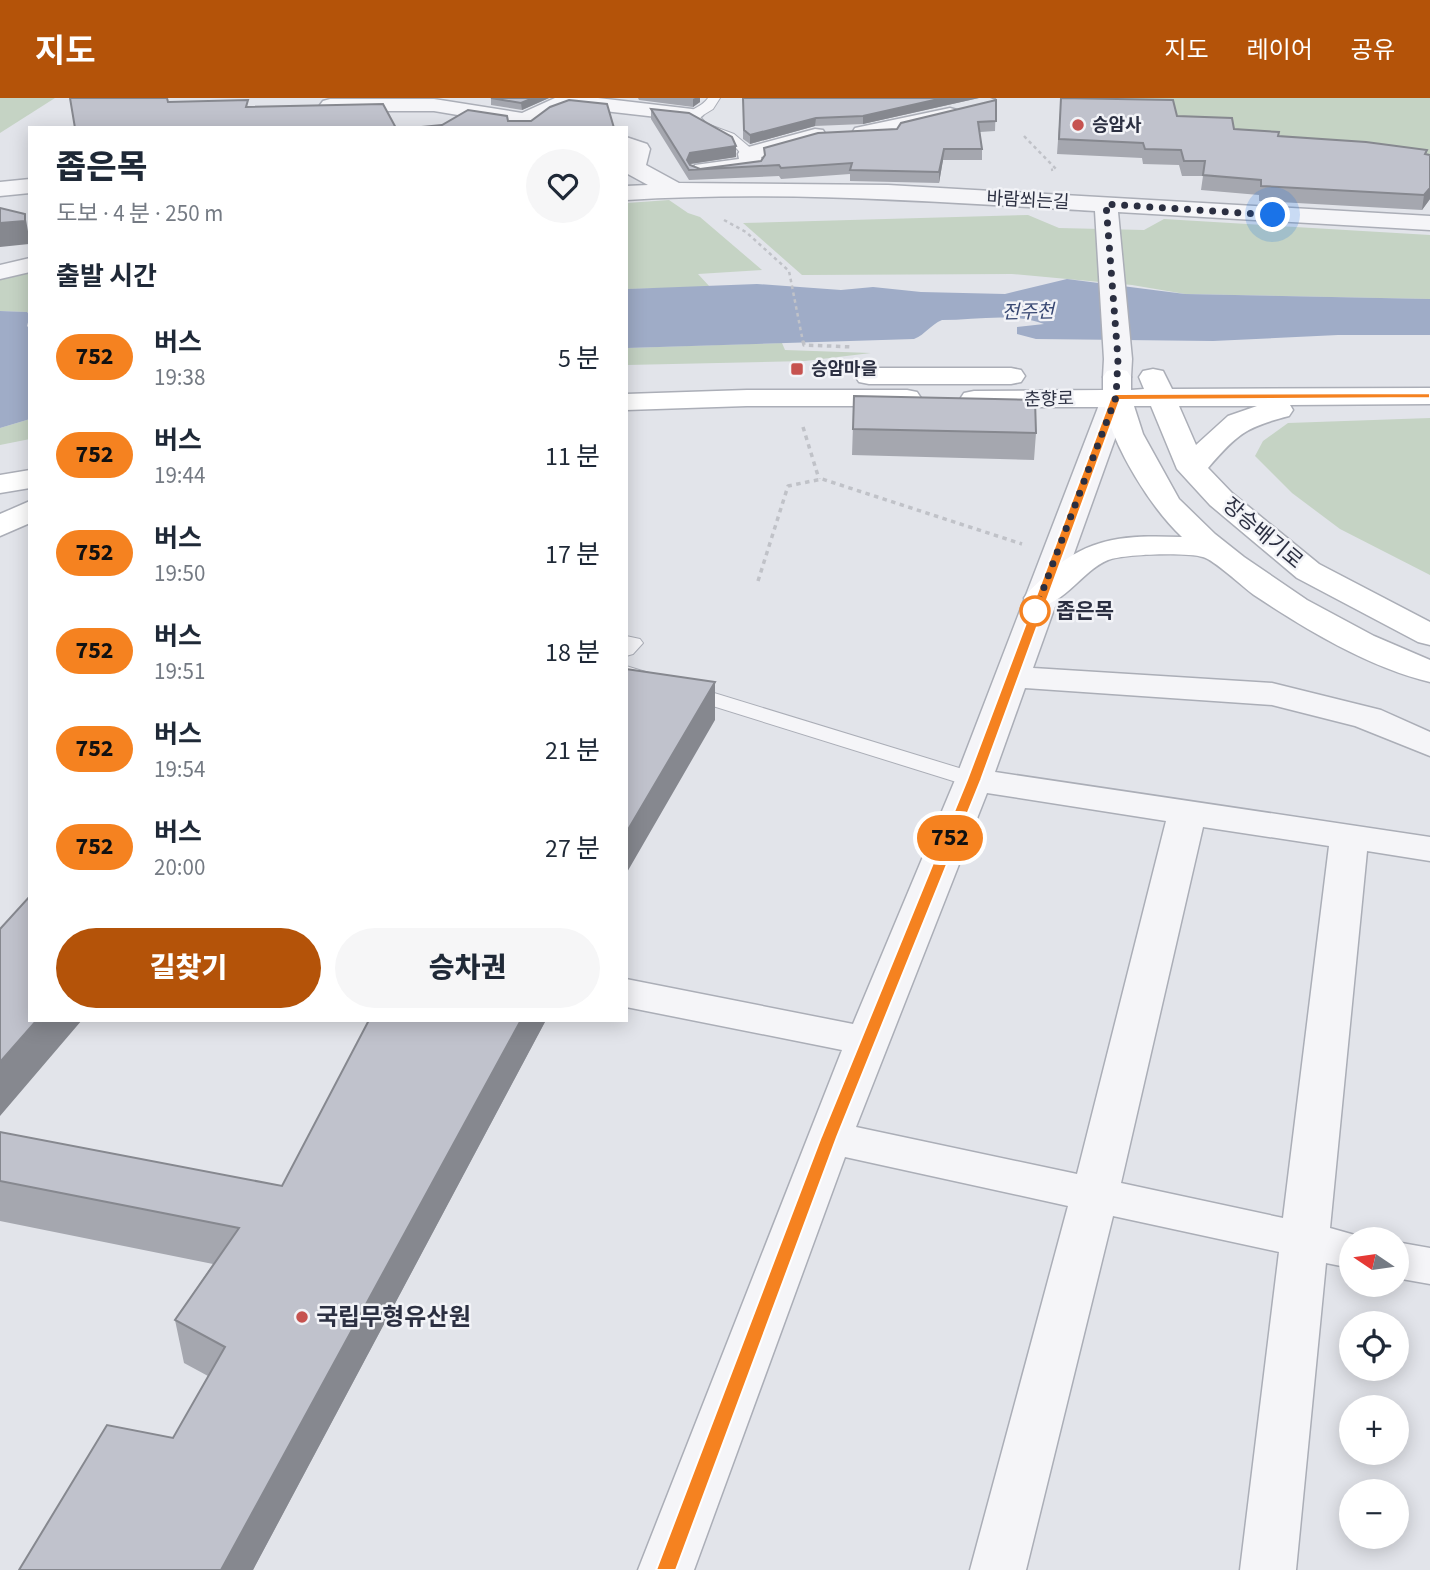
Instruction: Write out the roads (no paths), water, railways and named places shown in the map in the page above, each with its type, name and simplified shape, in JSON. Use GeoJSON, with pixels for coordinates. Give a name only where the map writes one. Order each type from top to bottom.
{"type":"FeatureCollection","features":[{"type":"Feature","properties":{"kind":"street"},"geometry":{"type":"LineString","coordinates":[[330,105],[434,105],[523,124],[556,103],[569,101],[692,115]]}},
{"type":"Feature","properties":{"kind":"street"},"geometry":{"type":"LineString","coordinates":[[863,133],[974,108]]}},
{"type":"Feature","properties":{"kind":"street"},"geometry":{"type":"LineString","coordinates":[[646,177],[752,164],[749,154],[816,135],[888,132]]}},
{"type":"Feature","properties":{"kind":"street"},"geometry":{"type":"LineString","coordinates":[[628,144],[639,149],[634,168],[646,177],[675,190]]}},
{"type":"Feature","properties":{"kind":"street"},"geometry":{"type":"LineString","coordinates":[[0,189],[28,186]]}},
{"type":"Feature","properties":{"kind":"street","name":"바람쐬는길"},"geometry":{"type":"LineString","coordinates":[[628,193],[675,190],[888,192],[1106,213],[1430,223]]}},
{"type":"Feature","properties":{"kind":"street"},"geometry":{"type":"LineString","coordinates":[[1106,213],[1117,378],[1131,441],[1175,514],[1264,588],[1391,657],[1430,672]]}},
{"type":"Feature","properties":{"kind":"street"},"geometry":{"type":"LineString","coordinates":[[0,272],[28,265]]}},
{"type":"Feature","properties":{"kind":"street","name":"춘향로"},"geometry":{"type":"LineString","coordinates":[[628,380],[803,375],[1117,378],[1156,387],[1312,398],[1430,396]]}},
{"type":"Feature","properties":{"kind":"street","name":"춘향로"},"geometry":{"type":"LineString","coordinates":[[1156,387],[1430,377]]}},
{"type":"Feature","properties":{"kind":"street"},"geometry":{"type":"LineString","coordinates":[[666,1570],[829,1137],[974,780],[1117,378]]}},
{"type":"Feature","properties":{"kind":"street","name":"춘향로"},"geometry":{"type":"LineString","coordinates":[[628,402],[803,398],[1055,400],[1117,378]]}},
{"type":"Feature","properties":{"kind":"street","name":"장승배기로"},"geometry":{"type":"LineString","coordinates":[[1156,387],[1192,469],[1221,499],[1308,571],[1430,635]]}},
{"type":"Feature","properties":{"kind":"street"},"geometry":{"type":"LineString","coordinates":[[1192,469],[1232,424],[1248,416],[1269,411],[1301,409],[1312,398]]}},
{"type":"Feature","properties":{"kind":"street"},"geometry":{"type":"LineString","coordinates":[[0,464],[28,459]]}},
{"type":"Feature","properties":{"kind":"street"},"geometry":{"type":"LineString","coordinates":[[0,484],[28,479]]}},
{"type":"Feature","properties":{"kind":"street"},"geometry":{"type":"LineString","coordinates":[[0,527],[28,511]]}},
{"type":"Feature","properties":{"kind":"street"},"geometry":{"type":"LineString","coordinates":[[1040,598],[1082,562],[1112,550],[1148,546],[1214,547]]}},
{"type":"Feature","properties":{"kind":"street"},"geometry":{"type":"LineString","coordinates":[[1011,677],[1272,694],[1368,719],[1430,745]]}},
{"type":"Feature","properties":{"kind":"street"},"geometry":{"type":"LineString","coordinates":[[974,780],[1430,849]]}},
{"type":"Feature","properties":{"kind":"street"},"geometry":{"type":"LineString","coordinates":[[998,1570],[1095,1194],[1187,813]]}},
{"type":"Feature","properties":{"kind":"street"},"geometry":{"type":"LineString","coordinates":[[1268,1570],[1349,837]]}},
{"type":"Feature","properties":{"kind":"street"},"geometry":{"type":"LineString","coordinates":[[628,993],[868,1041]]}},
{"type":"Feature","properties":{"kind":"street"},"geometry":{"type":"LineString","coordinates":[[829,1137],[1339,1248]]}},
{"type":"Feature","properties":{"kind":"street"},"geometry":{"type":"LineString","coordinates":[[1409,1262],[1430,1266]]}},
{"type":"Feature","properties":{"kind":"lane"},"geometry":{"type":"LineString","coordinates":[[714,98],[709,106],[692,115],[711,131],[728,135],[749,154]]}},
{"type":"Feature","properties":{"kind":"lane"},"geometry":{"type":"LineString","coordinates":[[628,672],[974,780]]}},
{"type":"Feature","properties":{"kind":"water","name":"전주천"},"geometry":{"type":"Polygon","coordinates":[[[1067,279],[1185,294],[1430,299],[1430,335],[1338,335],[1213,341],[1036,339],[1017,334],[1017,327],[1044,324],[1019,318],[993,318],[942,320],[914,339],[628,348],[628,289],[757,284],[841,290],[873,287],[921,292],[1005,294],[1067,279]]]}},
{"type":"Feature","properties":{"kind":"water"},"geometry":{"type":"Polygon","coordinates":[[[0,311],[27,312],[28,420],[0,428],[0,311]]]}},
{"type":"Feature","properties":{"kind":"place","name":"승암사"},"geometry":{"type":"Point","coordinates":[1078,125]}},
{"type":"Feature","properties":{"kind":"place","name":"승암마을"},"geometry":{"type":"Point","coordinates":[797,369]}},
{"type":"Feature","properties":{"kind":"place","name":"좁은목"},"geometry":{"type":"Point","coordinates":[1035,611]}},
{"type":"Feature","properties":{"kind":"place","name":"국립무형유산원"},"geometry":{"type":"Point","coordinates":[302,1317]}}]}
